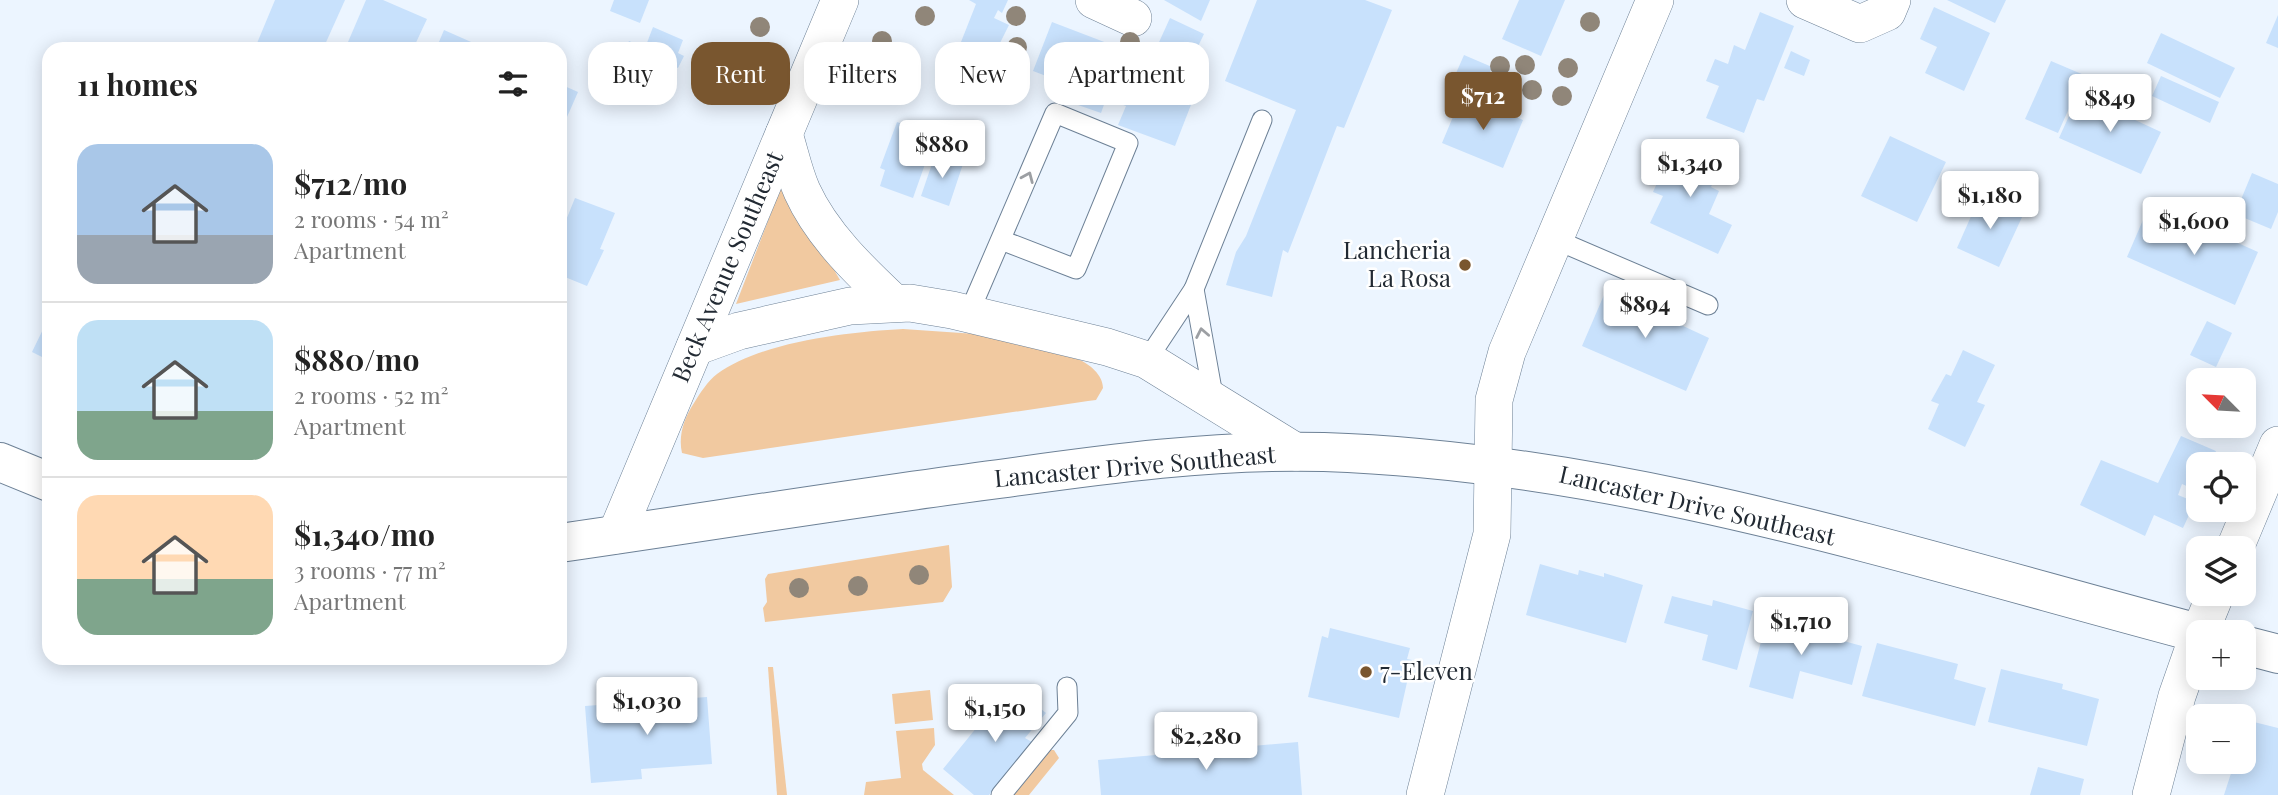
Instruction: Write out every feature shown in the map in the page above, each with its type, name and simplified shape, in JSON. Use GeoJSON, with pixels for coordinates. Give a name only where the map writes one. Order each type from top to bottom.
{"type":"FeatureCollection","features":[{"type":"Feature","properties":{"kind":"main road","name":"Lancaster Drive Southeast"},"geometry":{"type":"LineString","coordinates":[[567,541],[1084,467],[1199,456],[1296,452],[1494,466],[1648,491],[1784,523],[2186,631]]}},
{"type":"Feature","properties":{"kind":"main road"},"geometry":{"type":"LineString","coordinates":[[0,462],[42,479]]}},
{"type":"Feature","properties":{"kind":"main road"},"geometry":{"type":"LineString","coordinates":[[2256,648],[2278,654]]}},
{"type":"Feature","properties":{"kind":"street","name":"Beck Avenue Southeast"},"geometry":{"type":"LineString","coordinates":[[616,535],[840,0]]}},
{"type":"Feature","properties":{"kind":"street"},"geometry":{"type":"LineString","coordinates":[[1094,0],[1133,18]]}},
{"type":"Feature","properties":{"kind":"street"},"geometry":{"type":"LineString","coordinates":[[1425,795],[1492,534],[1494,400],[1507,352],[1655,0]]}},
{"type":"Feature","properties":{"kind":"street"},"geometry":{"type":"LineString","coordinates":[[1805,0],[1860,24],[1887,12],[1892,0]]}},
{"type":"Feature","properties":{"kind":"street"},"geometry":{"type":"LineString","coordinates":[[784,134],[801,190],[818,220],[863,274],[894,303]]}},
{"type":"Feature","properties":{"kind":"street"},"geometry":{"type":"LineString","coordinates":[[695,347],[739,331],[850,306],[910,303],[969,313],[1107,347],[1147,360],[1296,452]]}},
{"type":"Feature","properties":{"kind":"street"},"geometry":{"type":"LineString","coordinates":[[2240,536],[2278,445]]}},
{"type":"Feature","properties":{"kind":"street"},"geometry":{"type":"LineString","coordinates":[[2151,795],[2186,671]]}},
{"type":"Feature","properties":{"kind":"lane"},"geometry":{"type":"LineString","coordinates":[[969,313],[1055,113],[1128,143],[1076,269],[1001,240]]}},
{"type":"Feature","properties":{"kind":"lane"},"geometry":{"type":"LineString","coordinates":[[1147,360],[1194,289],[1262,120]]}},
{"type":"Feature","properties":{"kind":"lane"},"geometry":{"type":"LineString","coordinates":[[1554,239],[1708,305]]}},
{"type":"Feature","properties":{"kind":"lane"},"geometry":{"type":"LineString","coordinates":[[1194,289],[1214,401]]}},
{"type":"Feature","properties":{"kind":"lane"},"geometry":{"type":"LineString","coordinates":[[1002,795],[1068,713],[1068,687]]}},
{"type":"Feature","properties":{"kind":"shaded area"},"geometry":{"type":"Polygon","coordinates":[[[783,182],[840,280],[736,304],[783,182]]]}},
{"type":"Feature","properties":{"kind":"shaded area"},"geometry":{"type":"Polygon","coordinates":[[[903,329],[976,334],[1077,359],[1095,370],[1103,388],[1096,400],[703,458],[682,453],[681,434],[690,409],[710,380],[736,363],[758,353],[807,340],[903,329]]]}},
{"type":"Feature","properties":{"kind":"shaded area"},"geometry":{"type":"Polygon","coordinates":[[[949,545],[952,587],[943,602],[765,622],[763,608],[767,602],[765,579],[768,574],[949,545]]]}},
{"type":"Feature","properties":{"kind":"shaded area"},"geometry":{"type":"Polygon","coordinates":[[[768,667],[773,667],[787,795],[777,795],[768,667]]]}},
{"type":"Feature","properties":{"kind":"shaded area"},"geometry":{"type":"Polygon","coordinates":[[[930,690],[933,720],[895,724],[892,694],[930,690]]]}},
{"type":"Feature","properties":{"kind":"shaded area"},"geometry":{"type":"Polygon","coordinates":[[[934,728],[935,745],[922,764],[923,770],[954,795],[864,795],[866,782],[901,778],[896,731],[934,728]]]}},
{"type":"Feature","properties":{"kind":"shaded area"},"geometry":{"type":"Polygon","coordinates":[[[1048,750],[1054,750],[1059,758],[1029,795],[1010,795],[1048,750]]]}},
{"type":"Feature","properties":{"kind":"building"},"geometry":{"type":"Polygon","coordinates":[[[275,0],[345,0],[326,42],[258,42],[275,0]]]}},
{"type":"Feature","properties":{"kind":"building"},"geometry":{"type":"Polygon","coordinates":[[[366,0],[383,0],[427,19],[416,42],[348,42],[366,0]]]}},
{"type":"Feature","properties":{"kind":"building"},"geometry":{"type":"Polygon","coordinates":[[[614,0],[649,0],[640,23],[610,11],[614,0]]]}},
{"type":"Feature","properties":{"kind":"building"},"geometry":{"type":"Polygon","coordinates":[[[969,0],[1008,0],[1002,13],[998,10],[994,18],[1009,25],[1000,42],[961,42],[976,4],[969,0]]]}},
{"type":"Feature","properties":{"kind":"building"},"geometry":{"type":"Polygon","coordinates":[[[1164,0],[1210,0],[1201,21],[1164,0]]]}},
{"type":"Feature","properties":{"kind":"building"},"geometry":{"type":"Polygon","coordinates":[[[1257,0],[1365,0],[1392,10],[1344,128],[1337,126],[1288,253],[1283,250],[1272,297],[1226,285],[1236,252],[1246,236],[1296,110],[1225,81],[1257,0]]]}},
{"type":"Feature","properties":{"kind":"building"},"geometry":{"type":"Polygon","coordinates":[[[1519,0],[1565,0],[1541,56],[1502,39],[1519,0]]]}},
{"type":"Feature","properties":{"kind":"building"},"geometry":{"type":"Polygon","coordinates":[[[1947,0],[2006,0],[1995,23],[1947,0]]]}},
{"type":"Feature","properties":{"kind":"building"},"geometry":{"type":"Polygon","coordinates":[[[1934,7],[1990,33],[1964,91],[1925,73],[1937,47],[1920,39],[1934,7]]]}},
{"type":"Feature","properties":{"kind":"building"},"geometry":{"type":"Polygon","coordinates":[[[1760,12],[1794,26],[1764,101],[1757,99],[1744,133],[1706,118],[1719,86],[1706,81],[1715,59],[1728,64],[1734,45],[1745,50],[1760,12]]]}},
{"type":"Feature","properties":{"kind":"building"},"geometry":{"type":"Polygon","coordinates":[[[2278,15],[2278,48],[2266,43],[2278,15]]]}},
{"type":"Feature","properties":{"kind":"building"},"geometry":{"type":"Polygon","coordinates":[[[1170,18],[1204,34],[1200,42],[1159,42],[1170,18]]]}},
{"type":"Feature","properties":{"kind":"building"},"geometry":{"type":"Polygon","coordinates":[[[1052,22],[1104,42],[1044,42],[1052,22]]]}},
{"type":"Feature","properties":{"kind":"building"},"geometry":{"type":"Polygon","coordinates":[[[653,27],[683,40],[678,53],[684,56],[678,68],[677,42],[647,42],[653,27]]]}},
{"type":"Feature","properties":{"kind":"building"},"geometry":{"type":"Polygon","coordinates":[[[444,30],[471,42],[439,42],[444,30]]]}},
{"type":"Feature","properties":{"kind":"building"},"geometry":{"type":"Polygon","coordinates":[[[2161,33],[2235,68],[2220,98],[2147,63],[2161,33]]]}},
{"type":"Feature","properties":{"kind":"building"},"geometry":{"type":"Polygon","coordinates":[[[1044,43],[1044,75],[1033,71],[1044,43]]]}},
{"type":"Feature","properties":{"kind":"building"},"geometry":{"type":"Polygon","coordinates":[[[1791,51],[1810,60],[1804,76],[1784,68],[1791,51]]]}},
{"type":"Feature","properties":{"kind":"building"},"geometry":{"type":"Polygon","coordinates":[[[1464,55],[1492,67],[1478,99],[1450,87],[1464,55]]]}},
{"type":"Feature","properties":{"kind":"building"},"geometry":{"type":"Polygon","coordinates":[[[2051,61],[2084,75],[2058,133],[2025,119],[2051,61]]]}},
{"type":"Feature","properties":{"kind":"building"},"geometry":{"type":"Polygon","coordinates":[[[2161,76],[2219,102],[2210,123],[2152,96],[2161,76]]]}},
{"type":"Feature","properties":{"kind":"building"},"geometry":{"type":"Polygon","coordinates":[[[567,87],[578,92],[567,117],[567,87]]]}},
{"type":"Feature","properties":{"kind":"building"},"geometry":{"type":"Polygon","coordinates":[[[2079,94],[2161,132],[2141,174],[2059,138],[2079,94]]]}},
{"type":"Feature","properties":{"kind":"building"},"geometry":{"type":"Polygon","coordinates":[[[1460,100],[1474,106],[1477,100],[1523,120],[1503,168],[1442,143],[1460,100]]]}},
{"type":"Feature","properties":{"kind":"building"},"geometry":{"type":"Polygon","coordinates":[[[1078,105],[1104,105],[1101,113],[1078,105]]]}},
{"type":"Feature","properties":{"kind":"building"},"geometry":{"type":"Polygon","coordinates":[[[1123,105],[1191,105],[1175,146],[1118,125],[1126,106],[1123,105]]]}},
{"type":"Feature","properties":{"kind":"building"},"geometry":{"type":"Polygon","coordinates":[[[897,122],[935,136],[913,198],[880,186],[885,170],[880,168],[897,122]]]}},
{"type":"Feature","properties":{"kind":"building"},"geometry":{"type":"Polygon","coordinates":[[[1890,136],[1946,162],[1917,222],[1861,196],[1890,136]]]}},
{"type":"Feature","properties":{"kind":"building"},"geometry":{"type":"Polygon","coordinates":[[[1676,141],[1722,163],[1711,187],[1719,191],[1709,214],[1732,225],[1718,254],[1650,223],[1663,196],[1653,192],[1676,141]]]}},
{"type":"Feature","properties":{"kind":"building"},"geometry":{"type":"Polygon","coordinates":[[[935,155],[963,164],[949,206],[921,196],[935,155]]]}},
{"type":"Feature","properties":{"kind":"building"},"geometry":{"type":"Polygon","coordinates":[[[2252,173],[2278,184],[2278,212],[2271,229],[2235,214],[2252,173]]]}},
{"type":"Feature","properties":{"kind":"building"},"geometry":{"type":"Polygon","coordinates":[[[1980,196],[2023,215],[1999,267],[1957,248],[1980,196]]]}},
{"type":"Feature","properties":{"kind":"building"},"geometry":{"type":"Polygon","coordinates":[[[575,198],[615,213],[600,249],[604,250],[587,286],[567,278],[567,218],[575,198]]]}},
{"type":"Feature","properties":{"kind":"building"},"geometry":{"type":"Polygon","coordinates":[[[2146,213],[2180,228],[2184,219],[2258,252],[2235,305],[2127,257],[2146,213]]]}},
{"type":"Feature","properties":{"kind":"building"},"geometry":{"type":"Polygon","coordinates":[[[1607,288],[1682,321],[1681,325],[1709,338],[1686,391],[1582,346],[1607,288]]]}},
{"type":"Feature","properties":{"kind":"building"},"geometry":{"type":"Polygon","coordinates":[[[2207,321],[2232,333],[2216,367],[2190,355],[2207,321]]]}},
{"type":"Feature","properties":{"kind":"building"},"geometry":{"type":"Polygon","coordinates":[[[42,331],[42,357],[32,352],[42,331]]]}},
{"type":"Feature","properties":{"kind":"building"},"geometry":{"type":"Polygon","coordinates":[[[1963,350],[1995,365],[1977,402],[1985,405],[1965,447],[1928,429],[1939,404],[1931,401],[1946,374],[1951,376],[1963,350]]]}},
{"type":"Feature","properties":{"kind":"building"},"geometry":{"type":"Polygon","coordinates":[[[2181,436],[2216,451],[2186,452],[2186,486],[2182,484],[2178,495],[2186,498],[2186,522],[2183,528],[2154,515],[2145,536],[2080,505],[2101,460],[2158,483],[2181,436]]]}},
{"type":"Feature","properties":{"kind":"building"},"geometry":{"type":"Polygon","coordinates":[[[1540,564],[1578,575],[1579,570],[1604,577],[1604,573],[1643,585],[1626,643],[1526,615],[1540,564]]]}},
{"type":"Feature","properties":{"kind":"building"},"geometry":{"type":"Polygon","coordinates":[[[1672,596],[1712,606],[1713,600],[1753,611],[1737,670],[1702,660],[1708,635],[1664,623],[1672,596]]]}},
{"type":"Feature","properties":{"kind":"building"},"geometry":{"type":"Polygon","coordinates":[[[1768,615],[1831,631],[1829,637],[1862,646],[1852,685],[1800,671],[1793,699],[1749,687],[1768,615]]]}},
{"type":"Feature","properties":{"kind":"building"},"geometry":{"type":"Polygon","coordinates":[[[1330,628],[1410,648],[1407,659],[1412,660],[1399,718],[1308,697],[1322,636],[1328,638],[1330,628]]]}},
{"type":"Feature","properties":{"kind":"building"},"geometry":{"type":"Polygon","coordinates":[[[1877,643],[1958,664],[1954,679],[1986,688],[1975,726],[1862,696],[1877,643]]]}},
{"type":"Feature","properties":{"kind":"building"},"geometry":{"type":"Polygon","coordinates":[[[2001,669],[2063,684],[2062,689],[2099,699],[2087,746],[1988,722],[2001,669]]]}},
{"type":"Feature","properties":{"kind":"building"},"geometry":{"type":"Polygon","coordinates":[[[1011,685],[1046,713],[1025,738],[1032,742],[989,795],[974,795],[943,769],[1011,685]]]}},
{"type":"Feature","properties":{"kind":"building"},"geometry":{"type":"Polygon","coordinates":[[[707,697],[712,764],[641,769],[642,779],[591,783],[585,706],[707,697]]]}},
{"type":"Feature","properties":{"kind":"building"},"geometry":{"type":"Polygon","coordinates":[[[2256,722],[2278,728],[2278,795],[2224,795],[2231,774],[2256,774],[2256,722]]]}},
{"type":"Feature","properties":{"kind":"building"},"geometry":{"type":"Polygon","coordinates":[[[1230,742],[1230,748],[1298,742],[1302,795],[1101,795],[1098,760],[1167,754],[1166,747],[1230,742]]]}},
{"type":"Feature","properties":{"kind":"building"},"geometry":{"type":"Polygon","coordinates":[[[2038,767],[2084,779],[2080,795],[2030,795],[2038,767]]]}},
{"type":"Feature","properties":{"kind":"place","name":"Lancheria La Rosa"},"geometry":{"type":"Point","coordinates":[1465,265]}},
{"type":"Feature","properties":{"kind":"place","name":"7-Eleven"},"geometry":{"type":"Point","coordinates":[1366,672]}}]}
